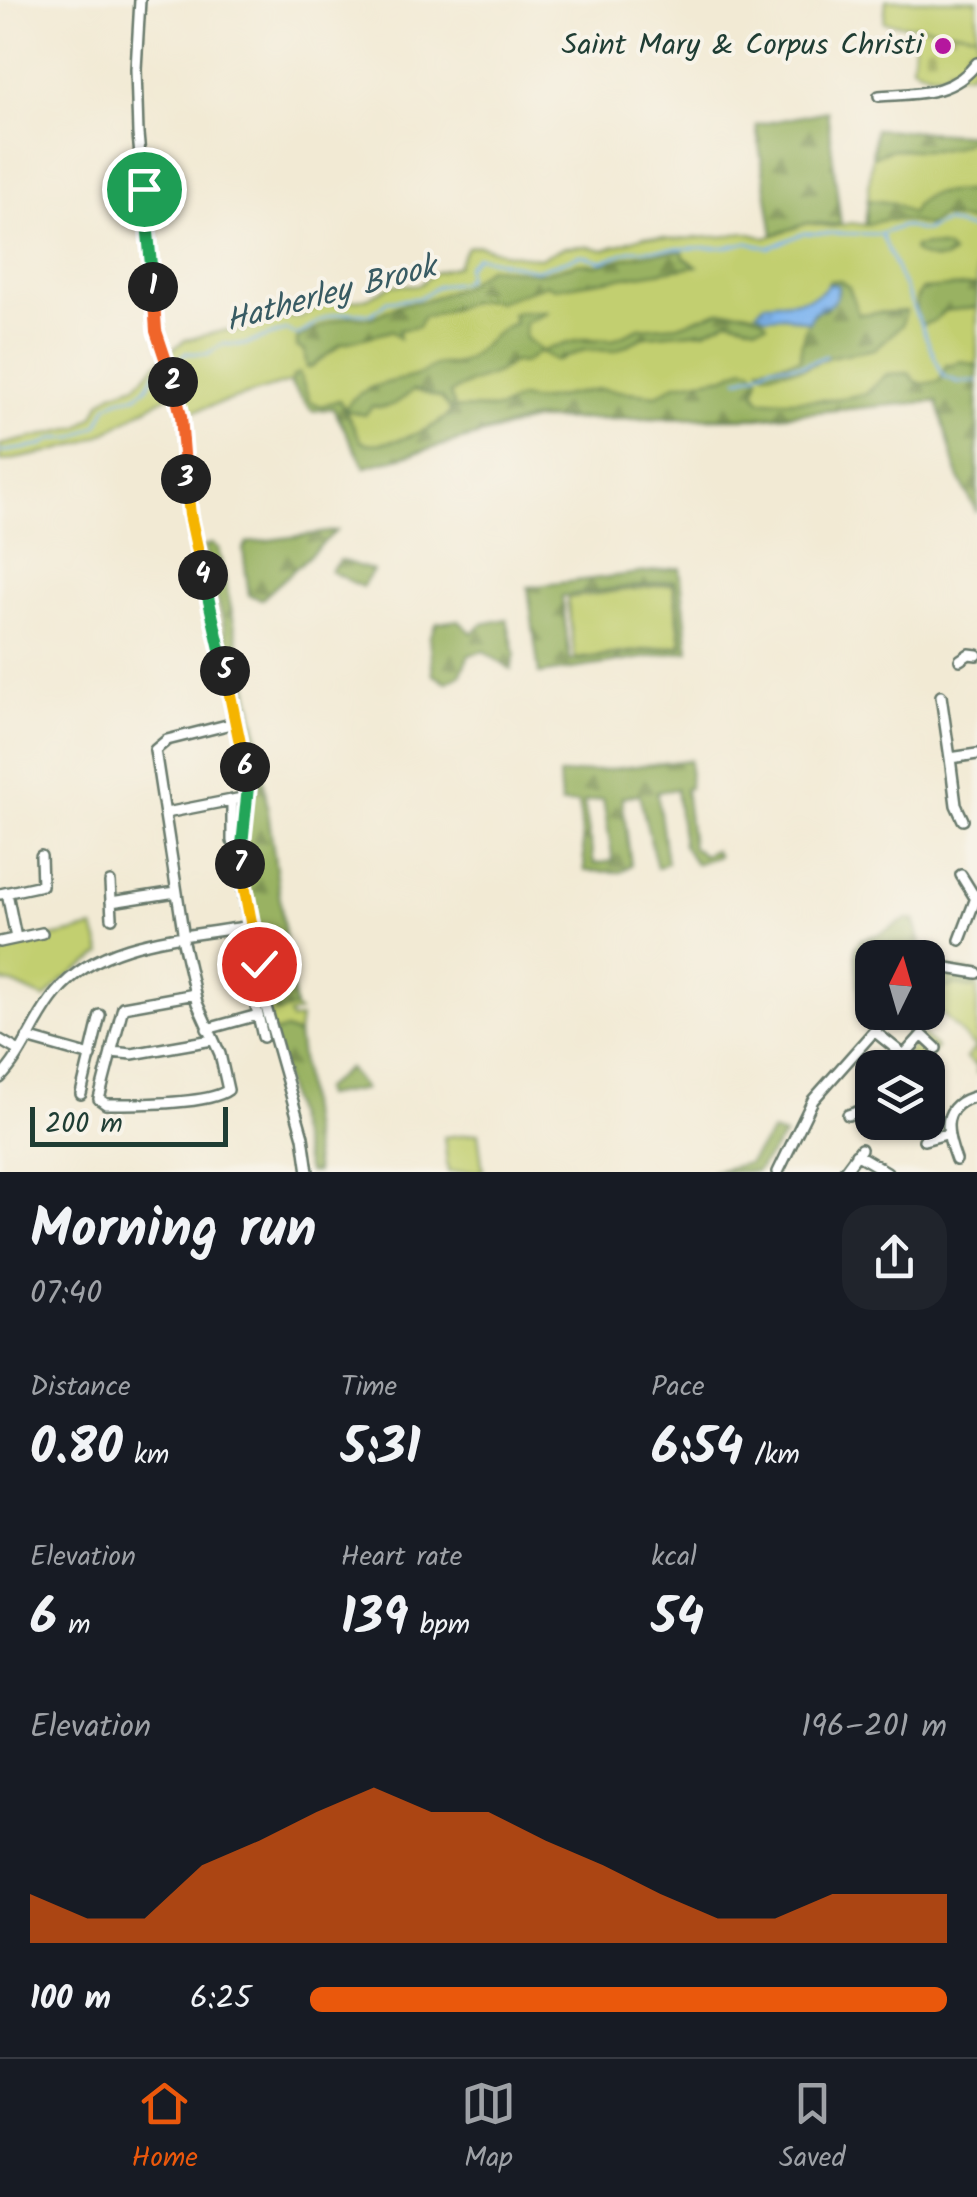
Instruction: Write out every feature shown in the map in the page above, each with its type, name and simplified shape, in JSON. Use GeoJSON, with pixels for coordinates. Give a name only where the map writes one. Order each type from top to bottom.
{"type":"FeatureCollection","features":[{"type":"Feature","properties":{"kind":"street"},"geometry":{"type":"LineString","coordinates":[[140,0],[138,134],[156,331],[181,416],[190,515],[238,725],[248,787],[240,867],[266,1006],[308,1172]]}},
{"type":"Feature","properties":{"kind":"street"},"geometry":{"type":"LineString","coordinates":[[879,96],[942,92],[970,73],[977,63]]}},
{"type":"Feature","properties":{"kind":"street"},"geometry":{"type":"LineString","coordinates":[[945,702],[958,816]]}},
{"type":"Feature","properties":{"kind":"street"},"geometry":{"type":"LineString","coordinates":[[195,994],[123,1007],[99,1099],[106,1104],[171,1102],[220,1096],[228,1090],[220,1054],[195,994],[155,750],[166,740],[227,725]]}},
{"type":"Feature","properties":{"kind":"street"},"geometry":{"type":"LineString","coordinates":[[950,758],[977,754]]}},
{"type":"Feature","properties":{"kind":"street"},"geometry":{"type":"LineString","coordinates":[[166,813],[235,799],[232,841]]}},
{"type":"Feature","properties":{"kind":"street"},"geometry":{"type":"LineString","coordinates":[[16,938],[3,894],[42,885],[41,856]]}},
{"type":"Feature","properties":{"kind":"street"},"geometry":{"type":"LineString","coordinates":[[961,875],[976,895],[964,935]]}},
{"type":"Feature","properties":{"kind":"street"},"geometry":{"type":"LineString","coordinates":[[110,882],[112,918]]}},
{"type":"Feature","properties":{"kind":"street"},"geometry":{"type":"LineString","coordinates":[[111,902],[176,892]]}},
{"type":"Feature","properties":{"kind":"street"},"geometry":{"type":"LineString","coordinates":[[0,1078],[56,992],[78,973],[129,948],[251,926]]}},
{"type":"Feature","properties":{"kind":"street"},"geometry":{"type":"LineString","coordinates":[[0,942],[42,933]]}},
{"type":"Feature","properties":{"kind":"street"},"geometry":{"type":"LineString","coordinates":[[945,969],[977,974]]}},
{"type":"Feature","properties":{"kind":"street"},"geometry":{"type":"LineString","coordinates":[[254,998],[263,1037]]}},
{"type":"Feature","properties":{"kind":"street"},"geometry":{"type":"LineString","coordinates":[[207,1029],[258,1014]]}},
{"type":"Feature","properties":{"kind":"street"},"geometry":{"type":"LineString","coordinates":[[80,1094],[100,1015]]}},
{"type":"Feature","properties":{"kind":"street"},"geometry":{"type":"LineString","coordinates":[[778,1172],[812,1100],[874,1030],[898,1050]]}},
{"type":"Feature","properties":{"kind":"street"},"geometry":{"type":"LineString","coordinates":[[907,1050],[918,1032],[936,1048]]}},
{"type":"Feature","properties":{"kind":"street"},"geometry":{"type":"LineString","coordinates":[[27,1038],[90,1056]]}},
{"type":"Feature","properties":{"kind":"street"},"geometry":{"type":"LineString","coordinates":[[0,1040],[20,1051]]}},
{"type":"Feature","properties":{"kind":"street"},"geometry":{"type":"LineString","coordinates":[[112,1052],[132,1054],[212,1040]]}},
{"type":"Feature","properties":{"kind":"street"},"geometry":{"type":"LineString","coordinates":[[957,1153],[946,1134],[952,1111],[962,1100],[977,1096]]}},
{"type":"Feature","properties":{"kind":"street"},"geometry":{"type":"LineString","coordinates":[[844,1172],[859,1151],[887,1172]]}},
{"type":"Feature","properties":{"kind":"green space"},"geometry":{"type":"Polygon","coordinates":[[[886,0],[977,0],[977,34],[884,22],[886,0]]]}},
{"type":"Feature","properties":{"kind":"green space"},"geometry":{"type":"Polygon","coordinates":[[[916,25],[977,34],[977,63],[970,73],[930,74],[912,66],[916,25]]]}},
{"type":"Feature","properties":{"kind":"green space"},"geometry":{"type":"Polygon","coordinates":[[[827,111],[841,225],[808,223],[773,235],[756,125],[827,111]]]}},
{"type":"Feature","properties":{"kind":"green space"},"geometry":{"type":"Polygon","coordinates":[[[875,129],[977,135],[977,509],[970,501],[937,402],[758,418],[535,420],[365,467],[333,408],[312,411],[289,382],[181,415],[176,393],[85,442],[0,462],[0,445],[79,427],[94,416],[100,403],[112,393],[136,385],[185,340],[227,330],[241,331],[283,317],[299,318],[321,305],[368,298],[392,285],[419,285],[434,273],[457,266],[467,247],[479,245],[540,258],[565,247],[604,250],[644,236],[676,239],[743,232],[766,238],[808,223],[833,227],[865,225],[875,129]]]}},
{"type":"Feature","properties":{"kind":"green space"},"geometry":{"type":"Polygon","coordinates":[[[875,129],[977,135],[949,148],[894,149],[873,157],[875,129]]]}},
{"type":"Feature","properties":{"kind":"green space"},"geometry":{"type":"Polygon","coordinates":[[[977,189],[977,222],[940,217],[928,226],[897,220],[866,225],[868,200],[894,203],[911,214],[923,198],[977,189]]]}},
{"type":"Feature","properties":{"kind":"green space"},"geometry":{"type":"Polygon","coordinates":[[[914,247],[946,248],[952,254],[933,259],[913,251],[914,247]]]}},
{"type":"Feature","properties":{"kind":"green space"},"geometry":{"type":"Polygon","coordinates":[[[683,251],[684,257],[697,266],[554,288],[547,284],[498,302],[469,303],[423,317],[418,327],[399,330],[399,338],[391,331],[341,344],[312,367],[307,368],[304,351],[297,347],[297,339],[330,322],[350,316],[371,318],[402,304],[424,301],[464,286],[489,267],[541,273],[580,263],[596,265],[642,254],[683,251]]]}},
{"type":"Feature","properties":{"kind":"green space"},"geometry":{"type":"Polygon","coordinates":[[[839,280],[849,287],[858,314],[906,311],[902,325],[875,349],[829,357],[804,368],[763,372],[760,367],[800,359],[809,321],[837,295],[838,285],[828,284],[839,280]]]}},
{"type":"Feature","properties":{"kind":"green space"},"geometry":{"type":"Polygon","coordinates":[[[977,285],[977,307],[944,311],[934,321],[921,325],[915,307],[923,289],[977,285]]]}},
{"type":"Feature","properties":{"kind":"green space"},"geometry":{"type":"Polygon","coordinates":[[[719,311],[752,313],[767,324],[756,326],[729,319],[705,331],[646,336],[615,351],[584,350],[557,361],[543,353],[583,339],[612,340],[639,328],[678,325],[719,311]]]}},
{"type":"Feature","properties":{"kind":"green space"},"geometry":{"type":"Polygon","coordinates":[[[549,312],[525,323],[525,338],[541,351],[523,363],[512,362],[457,389],[450,394],[455,408],[499,409],[520,398],[536,401],[598,389],[657,395],[676,384],[726,376],[745,367],[759,377],[755,392],[760,400],[830,400],[865,394],[887,374],[909,373],[923,384],[940,381],[946,365],[963,361],[977,366],[977,513],[958,476],[937,401],[757,417],[532,419],[365,467],[333,408],[312,411],[291,385],[293,376],[299,373],[310,401],[321,406],[339,400],[345,409],[366,390],[418,375],[436,365],[467,359],[515,323],[512,314],[549,312]],[[414,390],[390,406],[372,406],[365,415],[345,410],[362,442],[382,443],[423,431],[445,418],[451,411],[441,398],[414,390]]]}},
{"type":"Feature","properties":{"kind":"green space"},"geometry":{"type":"Polygon","coordinates":[[[336,531],[262,599],[249,595],[243,550],[247,543],[336,531]]]}},
{"type":"Feature","properties":{"kind":"green space"},"geometry":{"type":"Polygon","coordinates":[[[211,544],[218,548],[256,724],[295,1008],[276,1013],[267,965],[259,964],[242,886],[249,787],[223,621],[204,547],[211,544]]]}},
{"type":"Feature","properties":{"kind":"green space"},"geometry":{"type":"Polygon","coordinates":[[[340,560],[373,571],[362,587],[330,571],[340,560]]]}},
{"type":"Feature","properties":{"kind":"green space"},"geometry":{"type":"Polygon","coordinates":[[[680,568],[689,651],[539,674],[528,587],[680,568]],[[675,581],[562,596],[570,661],[683,647],[675,581]]]}},
{"type":"Feature","properties":{"kind":"green space"},"geometry":{"type":"Polygon","coordinates":[[[673,584],[681,645],[575,659],[567,598],[673,584]]]}},
{"type":"Feature","properties":{"kind":"green space"},"geometry":{"type":"Polygon","coordinates":[[[507,619],[515,654],[511,670],[484,651],[469,655],[460,675],[447,682],[433,675],[429,638],[437,623],[458,620],[472,633],[482,624],[507,619]]]}},
{"type":"Feature","properties":{"kind":"green space"},"geometry":{"type":"Polygon","coordinates":[[[690,760],[689,788],[685,789],[692,847],[704,855],[714,850],[718,856],[695,864],[683,845],[676,789],[657,792],[667,863],[657,868],[639,794],[622,797],[631,865],[621,872],[585,871],[579,803],[561,804],[559,775],[690,760]],[[603,799],[584,802],[594,864],[613,861],[603,799]]]}},
{"type":"Feature","properties":{"kind":"green space"},"geometry":{"type":"Polygon","coordinates":[[[907,919],[914,920],[920,940],[860,940],[907,919]]]}},
{"type":"Feature","properties":{"kind":"green space"},"geometry":{"type":"Polygon","coordinates":[[[94,928],[102,954],[63,980],[45,999],[0,981],[0,948],[94,928]]]}},
{"type":"Feature","properties":{"kind":"green space"},"geometry":{"type":"Polygon","coordinates":[[[259,964],[267,965],[276,1012],[295,1008],[299,1012],[289,1015],[291,1020],[300,1018],[298,1035],[285,1030],[272,1033],[259,964]]]}},
{"type":"Feature","properties":{"kind":"green space"},"geometry":{"type":"Polygon","coordinates":[[[945,969],[977,973],[977,1075],[976,1066],[966,1058],[975,1048],[945,1017],[945,969]]]}},
{"type":"Feature","properties":{"kind":"green space"},"geometry":{"type":"Polygon","coordinates":[[[968,976],[975,981],[973,988],[945,988],[945,977],[968,976]]]}},
{"type":"Feature","properties":{"kind":"green space"},"geometry":{"type":"Polygon","coordinates":[[[285,1030],[298,1035],[316,1172],[308,1172],[272,1033],[285,1030]]]}},
{"type":"Feature","properties":{"kind":"green space"},"geometry":{"type":"Polygon","coordinates":[[[922,1035],[936,1048],[935,1050],[909,1050],[922,1035]]]}},
{"type":"Feature","properties":{"kind":"green space"},"geometry":{"type":"Polygon","coordinates":[[[348,1068],[364,1089],[324,1096],[322,1090],[348,1068]]]}},
{"type":"Feature","properties":{"kind":"green space"},"geometry":{"type":"Polygon","coordinates":[[[772,1132],[784,1136],[757,1171],[711,1172],[748,1163],[772,1132]]]}},
{"type":"Feature","properties":{"kind":"green space"},"geometry":{"type":"Polygon","coordinates":[[[478,1133],[483,1171],[448,1172],[444,1137],[478,1133]]]}},
{"type":"Feature","properties":{"kind":"water"},"geometry":{"type":"Polygon","coordinates":[[[828,284],[838,285],[835,300],[814,312],[809,322],[784,316],[766,317],[757,311],[765,303],[816,295],[828,284]]]}},
{"type":"Feature","properties":{"kind":"waterway","name":"Hatherley Brook"},"geometry":{"type":"LineString","coordinates":[[171,364],[187,353],[207,354],[223,344],[243,345],[287,330],[296,335],[331,315],[372,314],[387,301],[419,298],[438,286],[462,282],[467,266],[477,256],[537,270],[581,255],[602,261],[632,250],[726,247],[748,242],[768,248],[804,233],[881,234],[902,226],[924,231],[945,222],[977,231]]}},
{"type":"Feature","properties":{"kind":"waterway"},"geometry":{"type":"LineString","coordinates":[[882,236],[943,376],[958,382],[977,381]]}},
{"type":"Feature","properties":{"kind":"waterway"},"geometry":{"type":"LineString","coordinates":[[738,379],[771,365],[804,365],[826,356]]}},
{"type":"Feature","properties":{"kind":"waterway","name":"Hatherley Brook"},"geometry":{"type":"LineString","coordinates":[[0,452],[74,438],[98,425],[107,406],[135,396],[164,368]]}},
{"type":"Feature","properties":{"kind":"place","name":"Saint Mary & Corpus Christi"},"geometry":{"type":"Point","coordinates":[943,46]}},
{"type":"Feature","properties":{"kind":"route"},"geometry":{"type":"LineString","coordinates":[[144,189],[156,331],[177,392],[190,515],[238,725],[248,787],[240,867],[259,964]]}}]}
